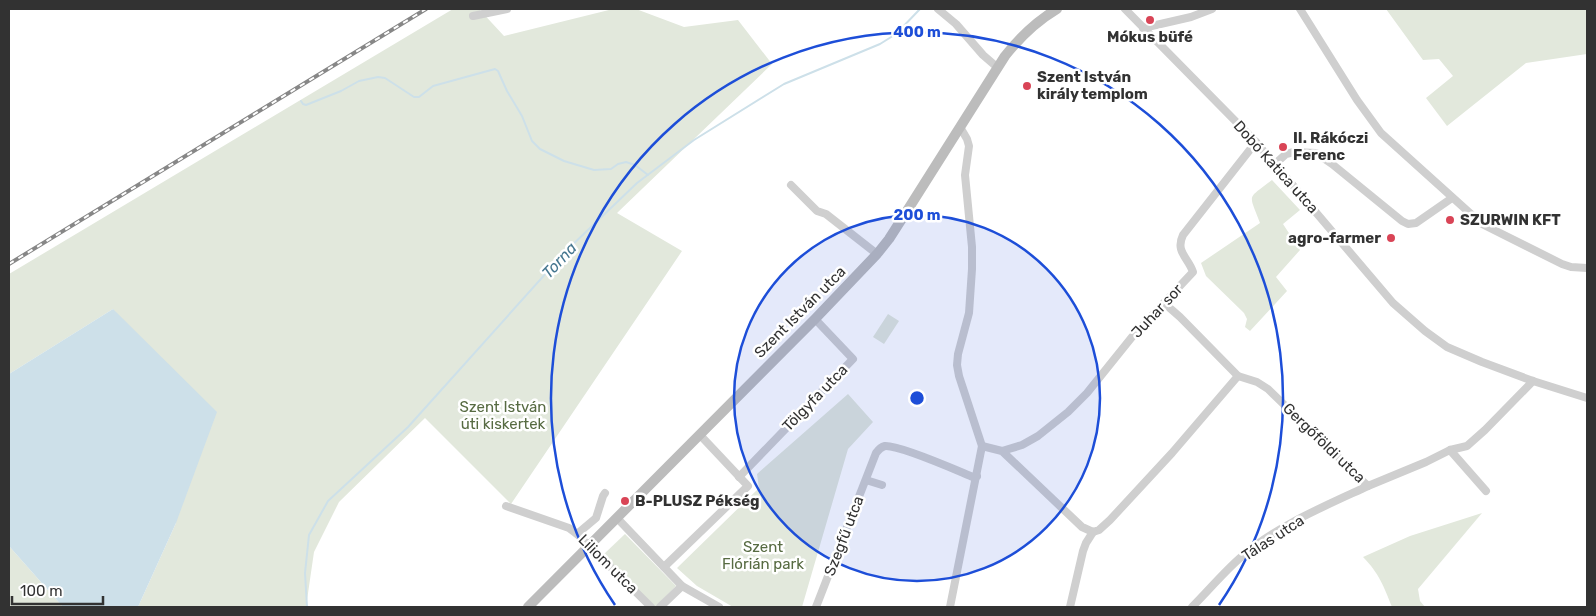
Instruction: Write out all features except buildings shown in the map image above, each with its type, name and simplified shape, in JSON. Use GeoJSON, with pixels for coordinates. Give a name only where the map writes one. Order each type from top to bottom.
{"type":"FeatureCollection","features":[{"type":"Feature","properties":{"kind":"main road","name":"Szent István utca"},"geometry":{"type":"LineString","coordinates":[[528,607],[815,319],[877,254],[1012,47],[1024,34],[1057,9]]}},
{"type":"Feature","properties":{"kind":"street"},"geometry":{"type":"LineString","coordinates":[[473,16],[507,9]]}},
{"type":"Feature","properties":{"kind":"street"},"geometry":{"type":"LineString","coordinates":[[938,9],[956,24],[983,55],[998,68]]}},
{"type":"Feature","properties":{"kind":"street","name":"Dobó Katica utca"},"geometry":{"type":"LineString","coordinates":[[1124,9],[1256,142],[1393,303],[1425,331],[1447,347],[1533,382],[1587,398]]}},
{"type":"Feature","properties":{"kind":"street"},"geometry":{"type":"LineString","coordinates":[[1143,28],[1191,17],[1212,9]]}},
{"type":"Feature","properties":{"kind":"street"},"geometry":{"type":"LineString","coordinates":[[1300,9],[1357,100],[1381,133],[1452,198],[1482,224],[1562,264],[1571,267],[1587,268]]}},
{"type":"Feature","properties":{"kind":"street"},"geometry":{"type":"LineString","coordinates":[[950,607],[982,446],[957,366],[958,354],[969,313],[972,269],[965,176],[969,146],[960,128]]}},
{"type":"Feature","properties":{"kind":"street","name":"Juhar sor"},"geometry":{"type":"LineString","coordinates":[[1002,451],[1022,445],[1038,436],[1068,412],[1087,393],[1132,337],[1193,272],[1180,248],[1183,235],[1256,142]]}},
{"type":"Feature","properties":{"kind":"street"},"geometry":{"type":"LineString","coordinates":[[1275,164],[1286,154],[1300,152],[1316,153],[1402,222],[1408,224],[1416,223],[1452,198]]}},
{"type":"Feature","properties":{"kind":"street"},"geometry":{"type":"LineString","coordinates":[[791,185],[817,211],[826,214],[877,254]]}},
{"type":"Feature","properties":{"kind":"street","name":"Gergőföldi utca"},"geometry":{"type":"LineString","coordinates":[[1164,303],[1238,376],[1257,382],[1268,389],[1368,486],[1450,450],[1467,446],[1533,382]]}},
{"type":"Feature","properties":{"kind":"street","name":"Tölgyfa utca"},"geometry":{"type":"LineString","coordinates":[[738,477],[853,359],[815,319]]}},
{"type":"Feature","properties":{"kind":"street"},"geometry":{"type":"LineString","coordinates":[[1070,607],[1082,551],[1093,532],[1099,530],[1110,520],[1238,376]]}},
{"type":"Feature","properties":{"kind":"street"},"geometry":{"type":"LineString","coordinates":[[664,567],[748,486],[700,435]]}},
{"type":"Feature","properties":{"kind":"street"},"geometry":{"type":"LineString","coordinates":[[866,480],[876,453],[884,446],[904,450],[973,477],[977,476]]}},
{"type":"Feature","properties":{"kind":"street"},"geometry":{"type":"LineString","coordinates":[[982,446],[1002,451],[1082,527],[1093,532]]}},
{"type":"Feature","properties":{"kind":"street"},"geometry":{"type":"LineString","coordinates":[[1450,450],[1486,491]]}},
{"type":"Feature","properties":{"kind":"street","name":"Szegfű utca"},"geometry":{"type":"LineString","coordinates":[[816,607],[866,480],[882,485]]}},
{"type":"Feature","properties":{"kind":"street","name":"Tálas utca"},"geometry":{"type":"LineString","coordinates":[[1192,607],[1241,557],[1264,540],[1310,514],[1368,486]]}},
{"type":"Feature","properties":{"kind":"street"},"geometry":{"type":"LineString","coordinates":[[578,534],[596,518],[605,493]]}},
{"type":"Feature","properties":{"kind":"street","name":"Liliom utca"},"geometry":{"type":"LineString","coordinates":[[506,506],[569,528],[578,534],[651,607]]}},
{"type":"Feature","properties":{"kind":"street"},"geometry":{"type":"LineString","coordinates":[[617,518],[682,586],[719,607]]}},
{"type":"Feature","properties":{"kind":"street"},"geometry":{"type":"LineString","coordinates":[[660,607],[682,586]]}},
{"type":"Feature","properties":{"kind":"green space","name":"Szent István úti kiskertek"},"geometry":{"type":"Polygon","coordinates":[[[453,9],[479,9],[504,36],[613,9],[636,9],[684,27],[738,20],[772,64],[617,213],[682,251],[511,504],[425,418],[339,502],[314,552],[306,607],[138,607],[176,523],[113,309],[9,374],[9,274],[453,9]]]}},
{"type":"Feature","properties":{"kind":"green space"},"geometry":{"type":"Polygon","coordinates":[[[1386,9],[1587,9],[1587,54],[1526,63],[1447,126],[1426,98],[1453,76],[1439,59],[1423,60],[1386,9]]]}},
{"type":"Feature","properties":{"kind":"green space"},"geometry":{"type":"Polygon","coordinates":[[[1272,180],[1300,210],[1283,224],[1300,250],[1276,277],[1287,291],[1250,331],[1245,327],[1247,319],[1244,313],[1206,276],[1201,263],[1260,223],[1252,198],[1254,194],[1272,180]]]}},
{"type":"Feature","properties":{"kind":"green space"},"geometry":{"type":"Polygon","coordinates":[[[888,314],[899,321],[884,344],[873,337],[888,314]]]}},
{"type":"Feature","properties":{"kind":"green space","name":"Szent Flórián park"},"geometry":{"type":"Polygon","coordinates":[[[848,394],[873,422],[848,449],[802,607],[733,607],[697,586],[677,568],[759,488],[757,474],[848,394]]]}},
{"type":"Feature","properties":{"kind":"green space"},"geometry":{"type":"Polygon","coordinates":[[[1482,513],[1418,589],[1420,601],[1425,607],[1392,607],[1384,587],[1363,557],[1410,536],[1482,513]]]}},
{"type":"Feature","properties":{"kind":"green space"},"geometry":{"type":"Polygon","coordinates":[[[625,534],[676,586],[655,607],[603,555],[625,534]]]}},
{"type":"Feature","properties":{"kind":"green space"},"geometry":{"type":"Polygon","coordinates":[[[9,546],[63,607],[9,607],[9,546]]]}},
{"type":"Feature","properties":{"kind":"shaded area"},"geometry":{"type":"Polygon","coordinates":[[[113,309],[217,412],[176,523],[138,607],[63,607],[9,546],[9,374],[113,309]]]}},
{"type":"Feature","properties":{"kind":"waterway","name":"Torna"},"geometry":{"type":"LineString","coordinates":[[307,607],[305,573],[309,535],[328,501],[408,427],[566,251],[637,183],[694,140],[784,84],[880,44],[896,34],[920,9]]}},
{"type":"Feature","properties":{"kind":"waterway"},"geometry":{"type":"LineString","coordinates":[[301,101],[306,105],[341,91],[359,81],[378,77],[385,78],[414,97],[419,97],[433,86],[495,69],[498,71],[522,116],[532,141],[540,149],[564,161],[594,170],[611,169],[618,164],[626,162],[635,165],[648,175]]}},
{"type":"Feature","properties":{"kind":"railway"},"geometry":{"type":"LineString","coordinates":[[9,264],[426,9]]}},
{"type":"Feature","properties":{"kind":"place","name":"Mókus büfé"},"geometry":{"type":"Point","coordinates":[1150,20]}},
{"type":"Feature","properties":{"kind":"place","name":"Szent István király templom"},"geometry":{"type":"Point","coordinates":[1027,86]}},
{"type":"Feature","properties":{"kind":"place","name":"II. Rákóczi Ferenc"},"geometry":{"type":"Point","coordinates":[1283,147]}},
{"type":"Feature","properties":{"kind":"place","name":"SZURWIN KFT"},"geometry":{"type":"Point","coordinates":[1450,220]}},
{"type":"Feature","properties":{"kind":"place","name":"agro-farmer"},"geometry":{"type":"Point","coordinates":[1391,238]}},
{"type":"Feature","properties":{"kind":"place","name":"B-PLUSZ Pékség"},"geometry":{"type":"Point","coordinates":[625,501]}}]}
